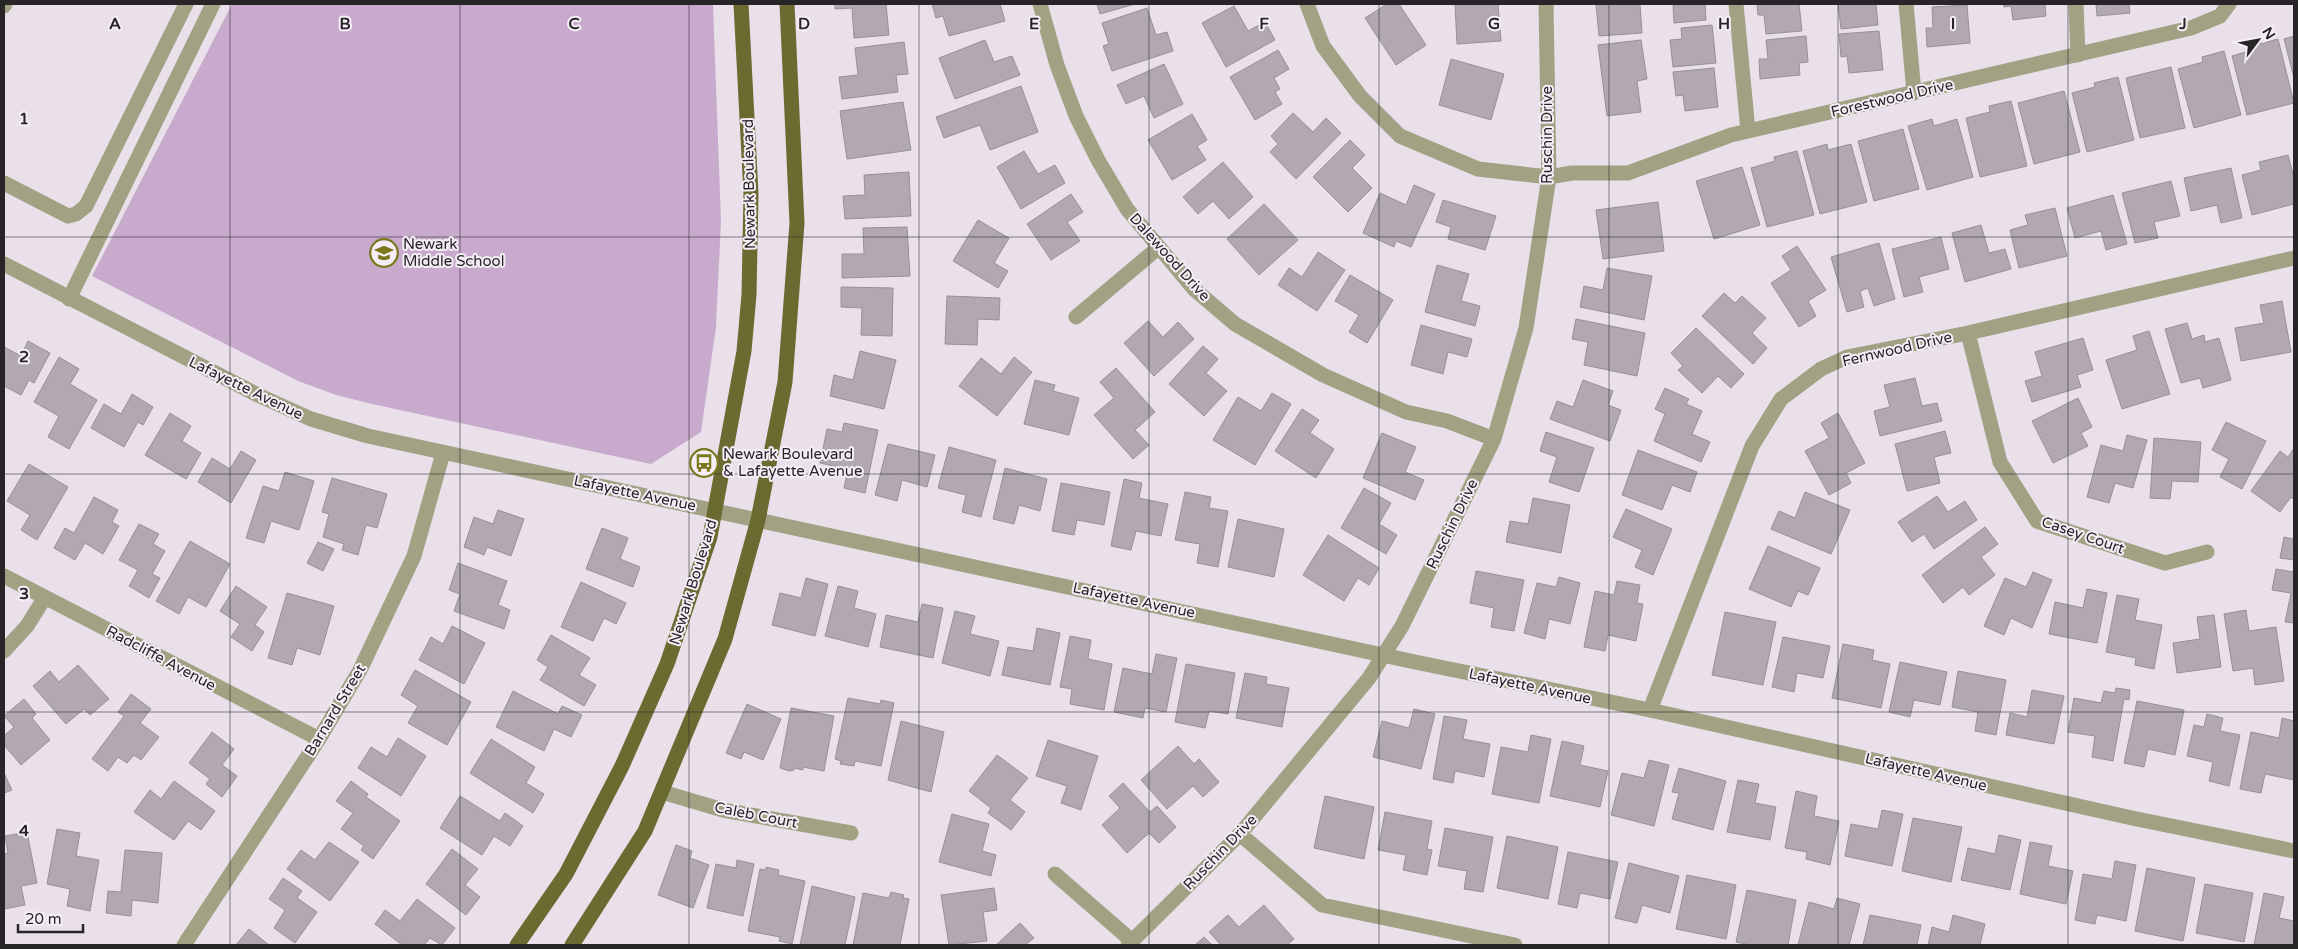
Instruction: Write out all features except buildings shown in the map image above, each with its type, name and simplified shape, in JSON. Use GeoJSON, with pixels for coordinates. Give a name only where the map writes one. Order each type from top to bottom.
{"type":"FeatureCollection","features":[{"type":"Feature","properties":{"kind":"main road","name":"Newark Boulevard"},"geometry":{"type":"LineString","coordinates":[[517,945],[566,874],[622,766],[667,664],[710,537],[744,351],[749,296],[751,194],[741,4]]}},
{"type":"Feature","properties":{"kind":"main road"},"geometry":{"type":"LineString","coordinates":[[572,945],[645,831],[725,639],[758,520],[785,382],[797,223],[786,4]]}},
{"type":"Feature","properties":{"kind":"street"},"geometry":{"type":"LineString","coordinates":[[4,184],[68,216],[76,214],[86,206],[186,4]]}},
{"type":"Feature","properties":{"kind":"street"},"geometry":{"type":"LineString","coordinates":[[69,299],[213,4]]}},
{"type":"Feature","properties":{"kind":"street","name":"Dalewood Drive"},"geometry":{"type":"LineString","coordinates":[[1040,4],[1057,65],[1076,116],[1098,160],[1127,209],[1194,289],[1235,324],[1323,375],[1406,412],[1446,422],[1494,439]]}},
{"type":"Feature","properties":{"kind":"street","name":"Forestwood Drive"},"geometry":{"type":"LineString","coordinates":[[1308,4],[1323,46],[1360,96],[1400,136],[1478,169],[1549,177],[1572,173],[1628,173],[1731,135],[2191,28],[2220,16],[2229,4]]}},
{"type":"Feature","properties":{"kind":"street","name":"Ruschin Drive"},"geometry":{"type":"LineString","coordinates":[[1130,943],[1240,834],[1369,678],[1402,626],[1494,439],[1526,328],[1549,177],[1546,4]]}},
{"type":"Feature","properties":{"kind":"street"},"geometry":{"type":"LineString","coordinates":[[1736,4],[1748,131]]}},
{"type":"Feature","properties":{"kind":"street"},"geometry":{"type":"LineString","coordinates":[[1906,4],[1914,93]]}},
{"type":"Feature","properties":{"kind":"street"},"geometry":{"type":"LineString","coordinates":[[2076,4],[2078,55]]}},
{"type":"Feature","properties":{"kind":"street"},"geometry":{"type":"LineString","coordinates":[[1076,317],[1158,248]]}},
{"type":"Feature","properties":{"kind":"street","name":"Fernwood Drive"},"geometry":{"type":"LineString","coordinates":[[1650,710],[1752,446],[1780,399],[1821,368],[1847,357],[1968,333],[2294,258]]}},
{"type":"Feature","properties":{"kind":"street","name":"Lafayette Avenue"},"geometry":{"type":"LineString","coordinates":[[4,264],[69,299],[311,419],[368,436],[1384,655],[1650,710],[2132,818],[2294,850]]}},
{"type":"Feature","properties":{"kind":"street","name":"Casey Court"},"geometry":{"type":"LineString","coordinates":[[1968,333],[2000,462],[2037,521],[2165,563],[2207,552]]}},
{"type":"Feature","properties":{"kind":"street","name":"Barnard Street"},"geometry":{"type":"LineString","coordinates":[[184,945],[319,739],[360,670],[414,556],[443,452]]}},
{"type":"Feature","properties":{"kind":"street","name":"Radcliffe Avenue"},"geometry":{"type":"LineString","coordinates":[[4,576],[319,739]]}},
{"type":"Feature","properties":{"kind":"street"},"geometry":{"type":"LineString","coordinates":[[4,651],[27,626],[44,597]]}},
{"type":"Feature","properties":{"kind":"street","name":"Caleb Court"},"geometry":{"type":"LineString","coordinates":[[662,792],[723,810],[851,833]]}},
{"type":"Feature","properties":{"kind":"street"},"geometry":{"type":"LineString","coordinates":[[1240,834],[1322,905],[1495,943],[1516,945]]}},
{"type":"Feature","properties":{"kind":"street"},"geometry":{"type":"LineString","coordinates":[[1055,874],[1130,943]]}},
{"type":"Feature","properties":{"kind":"shaded area","name":"Newark Middle School"},"geometry":{"type":"Polygon","coordinates":[[[232,4],[713,4],[721,221],[716,327],[701,432],[651,464],[336,395],[298,381],[92,276],[232,4]]]}},
{"type":"Feature","properties":{"kind":"place","name":"Newark Middle School"},"geometry":{"type":"Point","coordinates":[384,253]}},
{"type":"Feature","properties":{"kind":"place","name":"Newark Boulevard & Lafayette Avenue"},"geometry":{"type":"Point","coordinates":[704,463]}}]}
